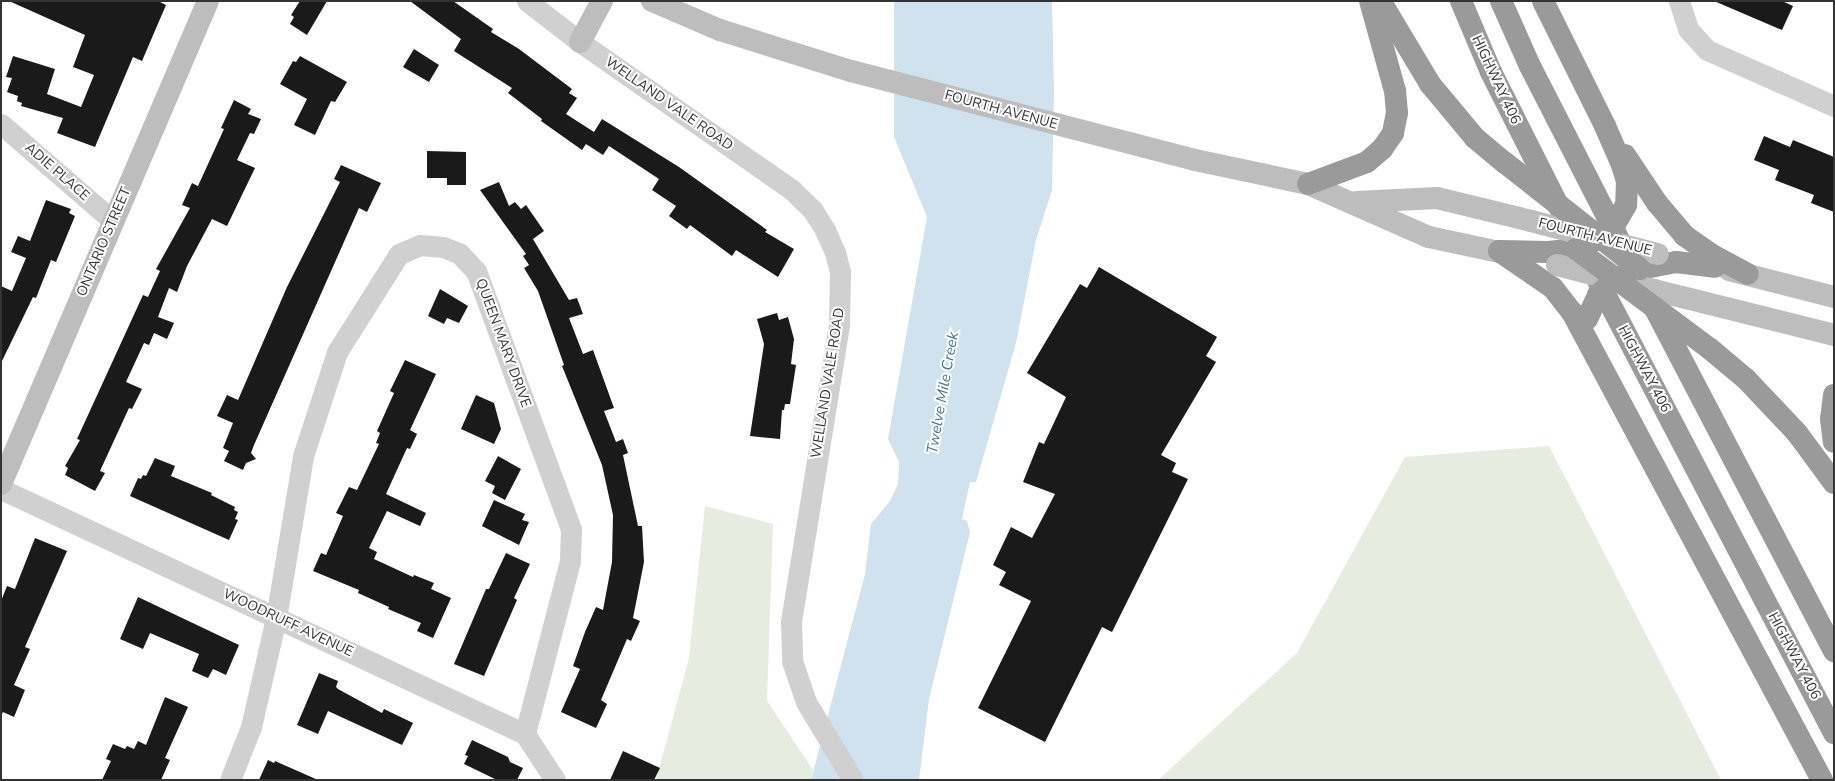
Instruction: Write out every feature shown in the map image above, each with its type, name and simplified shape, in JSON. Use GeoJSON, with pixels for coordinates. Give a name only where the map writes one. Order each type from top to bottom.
{"type":"FeatureCollection","features":[{"type":"Feature","properties":{"kind":"highway"},"geometry":{"type":"LineString","coordinates":[[1308,184],[1367,162],[1382,150],[1393,133],[1397,113],[1395,91],[1370,1]]}},
{"type":"Feature","properties":{"kind":"highway"},"geometry":{"type":"LineString","coordinates":[[1381,1],[1430,84],[1475,138],[1600,238],[1652,262],[1682,297]]}},
{"type":"Feature","properties":{"kind":"highway","name":"HIGHWAY 406"},"geometry":{"type":"LineString","coordinates":[[1461,1],[1491,72],[1535,161],[1834,733]]}},
{"type":"Feature","properties":{"kind":"highway"},"geometry":{"type":"LineString","coordinates":[[1501,1],[1579,164],[1834,651]]}},
{"type":"Feature","properties":{"kind":"highway"},"geometry":{"type":"LineString","coordinates":[[1543,1],[1605,126],[1627,181],[1626,205],[1617,222],[1600,238],[1552,259]]}},
{"type":"Feature","properties":{"kind":"highway"},"geometry":{"type":"LineString","coordinates":[[1605,126],[1674,225],[1695,244],[1748,274]]}},
{"type":"Feature","properties":{"kind":"highway"},"geometry":{"type":"LineString","coordinates":[[1531,221],[1550,230],[1576,249],[1615,280],[1709,348],[1746,379],[1797,433],[1834,483]]}},
{"type":"Feature","properties":{"kind":"highway"},"geometry":{"type":"LineString","coordinates":[[1499,251],[1538,277],[1564,299],[1595,352],[1822,780]]}},
{"type":"Feature","properties":{"kind":"highway"},"geometry":{"type":"LineString","coordinates":[[1595,352],[1588,335],[1587,319],[1598,295],[1615,280],[1652,262]]}},
{"type":"Feature","properties":{"kind":"highway"},"geometry":{"type":"LineString","coordinates":[[1834,395],[1831,419],[1834,442]]}},
{"type":"Feature","properties":{"kind":"main road","name":"ONTARIO STREET"},"geometry":{"type":"LineString","coordinates":[[1,484],[208,1]]}},
{"type":"Feature","properties":{"kind":"main road"},"geometry":{"type":"LineString","coordinates":[[580,42],[602,1]]}},
{"type":"Feature","properties":{"kind":"main road","name":"FOURTH AVENUE"},"geometry":{"type":"LineString","coordinates":[[652,1],[720,30],[851,71],[1195,160],[1308,184],[1354,202],[1429,237],[1499,251],[1552,259],[1615,280]]}},
{"type":"Feature","properties":{"kind":"main road","name":"FOURTH AVENUE"},"geometry":{"type":"LineString","coordinates":[[1354,202],[1437,198],[1600,238]]}},
{"type":"Feature","properties":{"kind":"main road","name":"FOURTH AVENUE"},"geometry":{"type":"LineString","coordinates":[[1652,262],[1714,267],[1748,274],[1834,297]]}},
{"type":"Feature","properties":{"kind":"main road"},"geometry":{"type":"LineString","coordinates":[[1615,280],[1834,335]]}},
{"type":"Feature","properties":{"kind":"street","name":"WELLAND VALE ROAD"},"geometry":{"type":"LineString","coordinates":[[527,1],[580,42],[792,190],[812,209],[826,230],[835,252],[840,272],[839,325],[791,623],[792,661],[806,702],[853,780]]}},
{"type":"Feature","properties":{"kind":"street"},"geometry":{"type":"LineString","coordinates":[[1679,1],[1688,30],[1707,50],[1834,106]]}},
{"type":"Feature","properties":{"kind":"street","name":"ADIE PLACE"},"geometry":{"type":"LineString","coordinates":[[1,124],[113,221]]}},
{"type":"Feature","properties":{"kind":"street","name":"QUEEN MARY DRIVE"},"geometry":{"type":"LineString","coordinates":[[230,780],[251,727],[276,618],[303,456],[337,352],[399,254],[420,245],[443,247],[459,253],[476,271],[571,529],[570,561],[525,734]]}},
{"type":"Feature","properties":{"kind":"street","name":"WOODRUFF AVENUE"},"geometry":{"type":"LineString","coordinates":[[1,489],[525,734]]}},
{"type":"Feature","properties":{"kind":"street"},"geometry":{"type":"LineString","coordinates":[[525,734],[555,780]]}},
{"type":"Feature","properties":{"kind":"shaded area"},"geometry":{"type":"Polygon","coordinates":[[[1549,446],[1721,780],[1158,780],[1297,653],[1405,457],[1549,446]]]}},
{"type":"Feature","properties":{"kind":"shaded area"},"geometry":{"type":"Polygon","coordinates":[[[705,506],[773,524],[767,701],[813,770],[811,780],[656,780],[689,658],[705,506]]]}},
{"type":"Feature","properties":{"kind":"water","name":"Twelve Mile Creek"},"geometry":{"type":"Polygon","coordinates":[[[894,1],[1052,1],[1054,91],[1052,190],[1036,240],[1016,343],[976,482],[970,482],[962,519],[967,521],[970,532],[929,699],[919,780],[811,780],[865,574],[871,524],[890,501],[898,484],[899,462],[888,439],[927,217],[894,137],[894,1]]]}},
{"type":"Feature","properties":{"kind":"building"},"geometry":{"type":"Polygon","coordinates":[[[9,1],[158,1],[166,5],[142,61],[133,57],[95,147],[57,133],[63,118],[21,106],[22,103],[17,101],[18,96],[7,92],[12,78],[6,77],[13,56],[55,69],[47,94],[81,107],[94,75],[73,67],[85,35],[9,1]]]}},
{"type":"Feature","properties":{"kind":"building"},"geometry":{"type":"Polygon","coordinates":[[[300,1],[327,1],[307,35],[290,24],[294,17],[291,15],[300,1]]]}},
{"type":"Feature","properties":{"kind":"building"},"geometry":{"type":"Polygon","coordinates":[[[410,1],[453,1],[493,29],[491,32],[519,49],[572,89],[569,93],[577,98],[566,114],[594,132],[602,119],[679,167],[767,230],[765,232],[794,249],[778,277],[736,250],[732,256],[690,225],[687,229],[669,216],[676,206],[652,190],[659,179],[609,146],[603,155],[586,144],[582,150],[541,121],[542,119],[508,93],[512,88],[454,51],[461,39],[410,1]]]}},
{"type":"Feature","properties":{"kind":"building"},"geometry":{"type":"Polygon","coordinates":[[[1714,1],[1782,1],[1793,6],[1782,30],[1714,1]]]}},
{"type":"Feature","properties":{"kind":"building"},"geometry":{"type":"Polygon","coordinates":[[[414,49],[439,65],[429,82],[403,67],[414,49]]]}},
{"type":"Feature","properties":{"kind":"building"},"geometry":{"type":"Polygon","coordinates":[[[300,56],[347,82],[335,102],[331,101],[315,135],[294,125],[307,99],[280,84],[293,61],[296,62],[300,56]]]}},
{"type":"Feature","properties":{"kind":"building"},"geometry":{"type":"Polygon","coordinates":[[[234,100],[251,109],[248,114],[261,119],[254,134],[250,133],[237,160],[255,168],[227,226],[212,219],[187,266],[177,292],[169,288],[158,317],[174,323],[167,339],[154,333],[149,345],[144,343],[126,382],[142,389],[132,409],[129,408],[100,471],[105,473],[95,491],[65,475],[68,468],[65,466],[80,440],[77,439],[143,295],[148,297],[160,271],[156,269],[190,208],[182,205],[192,183],[198,186],[224,129],[221,128],[234,100]]]}},
{"type":"Feature","properties":{"kind":"building"},"geometry":{"type":"Polygon","coordinates":[[[1764,136],[1790,147],[1793,140],[1834,157],[1834,212],[1811,203],[1814,195],[1775,180],[1779,170],[1754,160],[1764,136]]]}},
{"type":"Feature","properties":{"kind":"building"},"geometry":{"type":"Polygon","coordinates":[[[427,151],[466,152],[466,185],[447,185],[447,178],[427,178],[427,151]]]}},
{"type":"Feature","properties":{"kind":"building"},"geometry":{"type":"Polygon","coordinates":[[[341,165],[381,183],[367,212],[359,208],[254,445],[251,453],[256,459],[246,463],[243,470],[224,461],[229,451],[223,448],[233,423],[217,416],[227,395],[238,400],[287,287],[340,182],[334,179],[341,165]]]}},
{"type":"Feature","properties":{"kind":"building"},"geometry":{"type":"Polygon","coordinates":[[[499,182],[509,206],[515,202],[521,209],[526,205],[544,231],[533,239],[569,300],[577,298],[583,314],[569,318],[583,354],[593,350],[614,408],[604,411],[616,442],[623,439],[628,453],[623,455],[638,526],[642,526],[644,562],[633,618],[640,621],[631,641],[627,639],[601,700],[607,704],[596,728],[561,712],[580,669],[573,666],[585,632],[596,607],[603,610],[612,562],[613,515],[602,465],[562,366],[564,365],[538,291],[524,268],[529,265],[523,256],[526,254],[480,190],[499,182]]]}},
{"type":"Feature","properties":{"kind":"building"},"geometry":{"type":"Polygon","coordinates":[[[46,200],[71,209],[69,213],[75,216],[56,262],[51,260],[36,298],[33,297],[1,363],[1,286],[12,291],[26,258],[11,252],[18,236],[30,241],[46,200]]]}},
{"type":"Feature","properties":{"kind":"building"},"geometry":{"type":"Polygon","coordinates":[[[1099,267],[1217,337],[1206,356],[1216,362],[1161,455],[1176,463],[1172,472],[1188,479],[1112,632],[1102,627],[1045,742],[978,708],[1031,601],[999,585],[1006,572],[993,565],[1011,527],[1032,538],[1055,494],[1023,482],[1039,442],[1044,444],[1066,397],[1027,373],[1080,284],[1087,288],[1099,267]]]}},
{"type":"Feature","properties":{"kind":"building"},"geometry":{"type":"Polygon","coordinates":[[[440,289],[468,306],[459,323],[447,318],[444,324],[428,316],[440,289]]]}},
{"type":"Feature","properties":{"kind":"building"},"geometry":{"type":"Polygon","coordinates":[[[777,313],[779,320],[788,317],[794,339],[791,364],[796,365],[790,404],[785,404],[784,410],[782,410],[780,439],[750,436],[764,344],[757,319],[777,313]]]}},
{"type":"Feature","properties":{"kind":"building"},"geometry":{"type":"Polygon","coordinates":[[[405,360],[436,374],[410,430],[417,434],[410,449],[407,448],[386,494],[426,513],[420,526],[387,511],[369,548],[377,552],[374,559],[413,577],[414,575],[434,583],[431,589],[451,598],[433,638],[417,631],[421,623],[388,609],[389,607],[358,593],[359,590],[313,571],[321,553],[326,555],[343,516],[336,513],[349,487],[357,490],[379,444],[376,443],[380,433],[377,431],[394,393],[390,391],[405,360]]]}},
{"type":"Feature","properties":{"kind":"building"},"geometry":{"type":"Polygon","coordinates":[[[476,395],[494,403],[501,429],[494,444],[461,429],[476,395]]]}},
{"type":"Feature","properties":{"kind":"building"},"geometry":{"type":"Polygon","coordinates":[[[498,456],[521,469],[505,500],[492,493],[495,486],[485,481],[498,456]]]}},
{"type":"Feature","properties":{"kind":"building"},"geometry":{"type":"Polygon","coordinates":[[[155,458],[175,466],[171,476],[212,493],[211,495],[235,507],[234,510],[238,512],[235,519],[238,520],[229,540],[130,496],[138,478],[141,479],[143,475],[146,476],[155,458]]]}},
{"type":"Feature","properties":{"kind":"building"},"geometry":{"type":"Polygon","coordinates":[[[494,500],[525,514],[522,520],[529,522],[519,545],[482,526],[494,500]]]}},
{"type":"Feature","properties":{"kind":"building"},"geometry":{"type":"Polygon","coordinates":[[[35,538],[67,551],[25,647],[30,649],[14,685],[25,690],[14,717],[3,712],[1,716],[1,601],[7,586],[15,589],[35,538]]]}},
{"type":"Feature","properties":{"kind":"building"},"geometry":{"type":"Polygon","coordinates":[[[506,553],[530,564],[514,598],[517,600],[484,676],[454,664],[486,589],[489,589],[506,553]]]}},
{"type":"Feature","properties":{"kind":"building"},"geometry":{"type":"Polygon","coordinates":[[[138,597],[239,645],[226,675],[213,669],[208,678],[192,671],[199,654],[150,633],[143,649],[120,639],[138,597]]]}},
{"type":"Feature","properties":{"kind":"building"},"geometry":{"type":"Polygon","coordinates":[[[319,673],[338,681],[336,687],[338,689],[382,713],[384,709],[413,723],[402,745],[328,711],[318,734],[297,725],[319,673]]]}},
{"type":"Feature","properties":{"kind":"building"},"geometry":{"type":"Polygon","coordinates":[[[165,697],[188,707],[165,758],[170,760],[161,780],[102,780],[111,761],[106,759],[113,744],[125,749],[127,746],[134,749],[138,741],[146,745],[165,697]]]}},
{"type":"Feature","properties":{"kind":"building"},"geometry":{"type":"Polygon","coordinates":[[[472,740],[508,757],[510,762],[523,768],[517,780],[497,780],[464,764],[468,756],[465,755],[472,740]]]}},
{"type":"Feature","properties":{"kind":"building"},"geometry":{"type":"Polygon","coordinates":[[[623,751],[660,768],[654,780],[610,780],[623,751]]]}},
{"type":"Feature","properties":{"kind":"building"},"geometry":{"type":"Polygon","coordinates":[[[268,760],[274,763],[275,761],[318,780],[259,780],[268,760]]]}}]}
